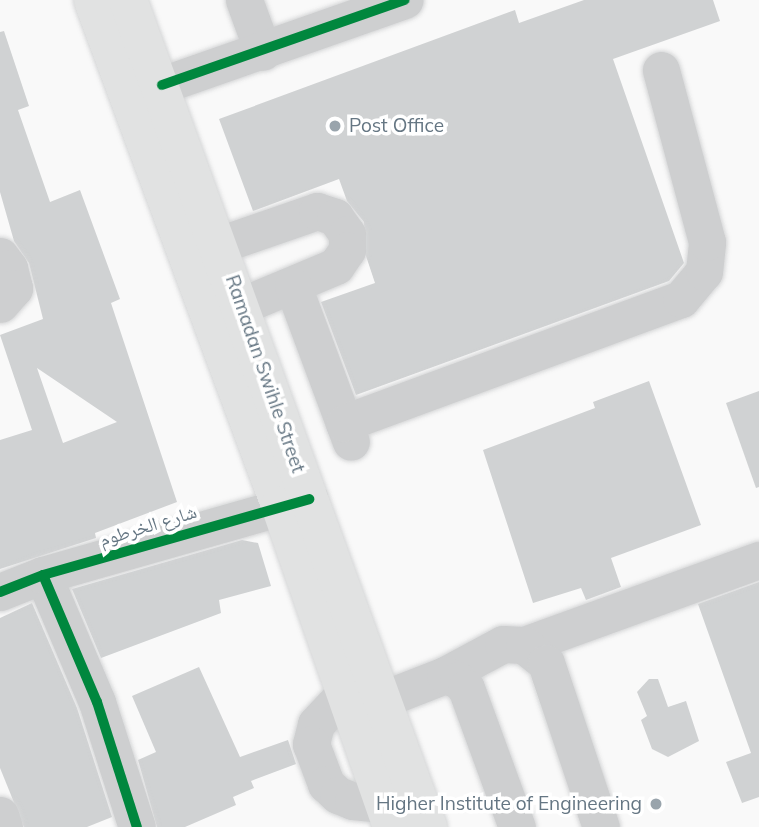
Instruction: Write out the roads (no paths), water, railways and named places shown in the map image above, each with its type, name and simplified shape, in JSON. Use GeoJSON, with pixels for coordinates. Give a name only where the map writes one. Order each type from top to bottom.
{"type":"FeatureCollection","features":[{"type":"Feature","properties":{"kind":"main road","name":"Ramadan Swihle Street"},"geometry":{"type":"LineString","coordinates":[[93,0],[294,502],[381,700],[428,827]]}},
{"type":"Feature","properties":{"kind":"main road","name":"Ramadan Swihle Street"},"geometry":{"type":"LineString","coordinates":[[128,0],[162,85],[241,306],[344,694],[388,815]]}},
{"type":"Feature","properties":{"kind":"street"},"geometry":{"type":"LineString","coordinates":[[244,0],[263,52]]}},
{"type":"Feature","properties":{"kind":"street"},"geometry":{"type":"LineString","coordinates":[[162,85],[263,52],[333,12],[403,0]]}},
{"type":"Feature","properties":{"kind":"street"},"geometry":{"type":"LineString","coordinates":[[293,286],[347,432],[681,299],[704,272],[707,242],[661,70]]}},
{"type":"Feature","properties":{"kind":"street"},"geometry":{"type":"LineString","coordinates":[[219,245],[317,211],[335,217],[346,234],[347,250],[336,266],[241,306]]}},
{"type":"Feature","properties":{"kind":"street","name":"شارع الخرطوم"},"geometry":{"type":"LineString","coordinates":[[0,592],[43,575],[294,502]]}},
{"type":"Feature","properties":{"kind":"street"},"geometry":{"type":"LineString","coordinates":[[381,700],[445,675],[503,644],[524,645],[759,560]]}},
{"type":"Feature","properties":{"kind":"street"},"geometry":{"type":"LineString","coordinates":[[43,575],[97,702],[137,827]]}},
{"type":"Feature","properties":{"kind":"street"},"geometry":{"type":"LineString","coordinates":[[524,645],[546,663],[601,827]]}},
{"type":"Feature","properties":{"kind":"street"},"geometry":{"type":"LineString","coordinates":[[445,675],[466,688],[517,827]]}},
{"type":"Feature","properties":{"kind":"street"},"geometry":{"type":"LineString","coordinates":[[0,815],[5,827]]}},
{"type":"Feature","properties":{"kind":"place","name":"Post Office"},"geometry":{"type":"Point","coordinates":[335,126]}},
{"type":"Feature","properties":{"kind":"place","name":"Higher Institute of Engineering"},"geometry":{"type":"Point","coordinates":[656,804]}}]}
